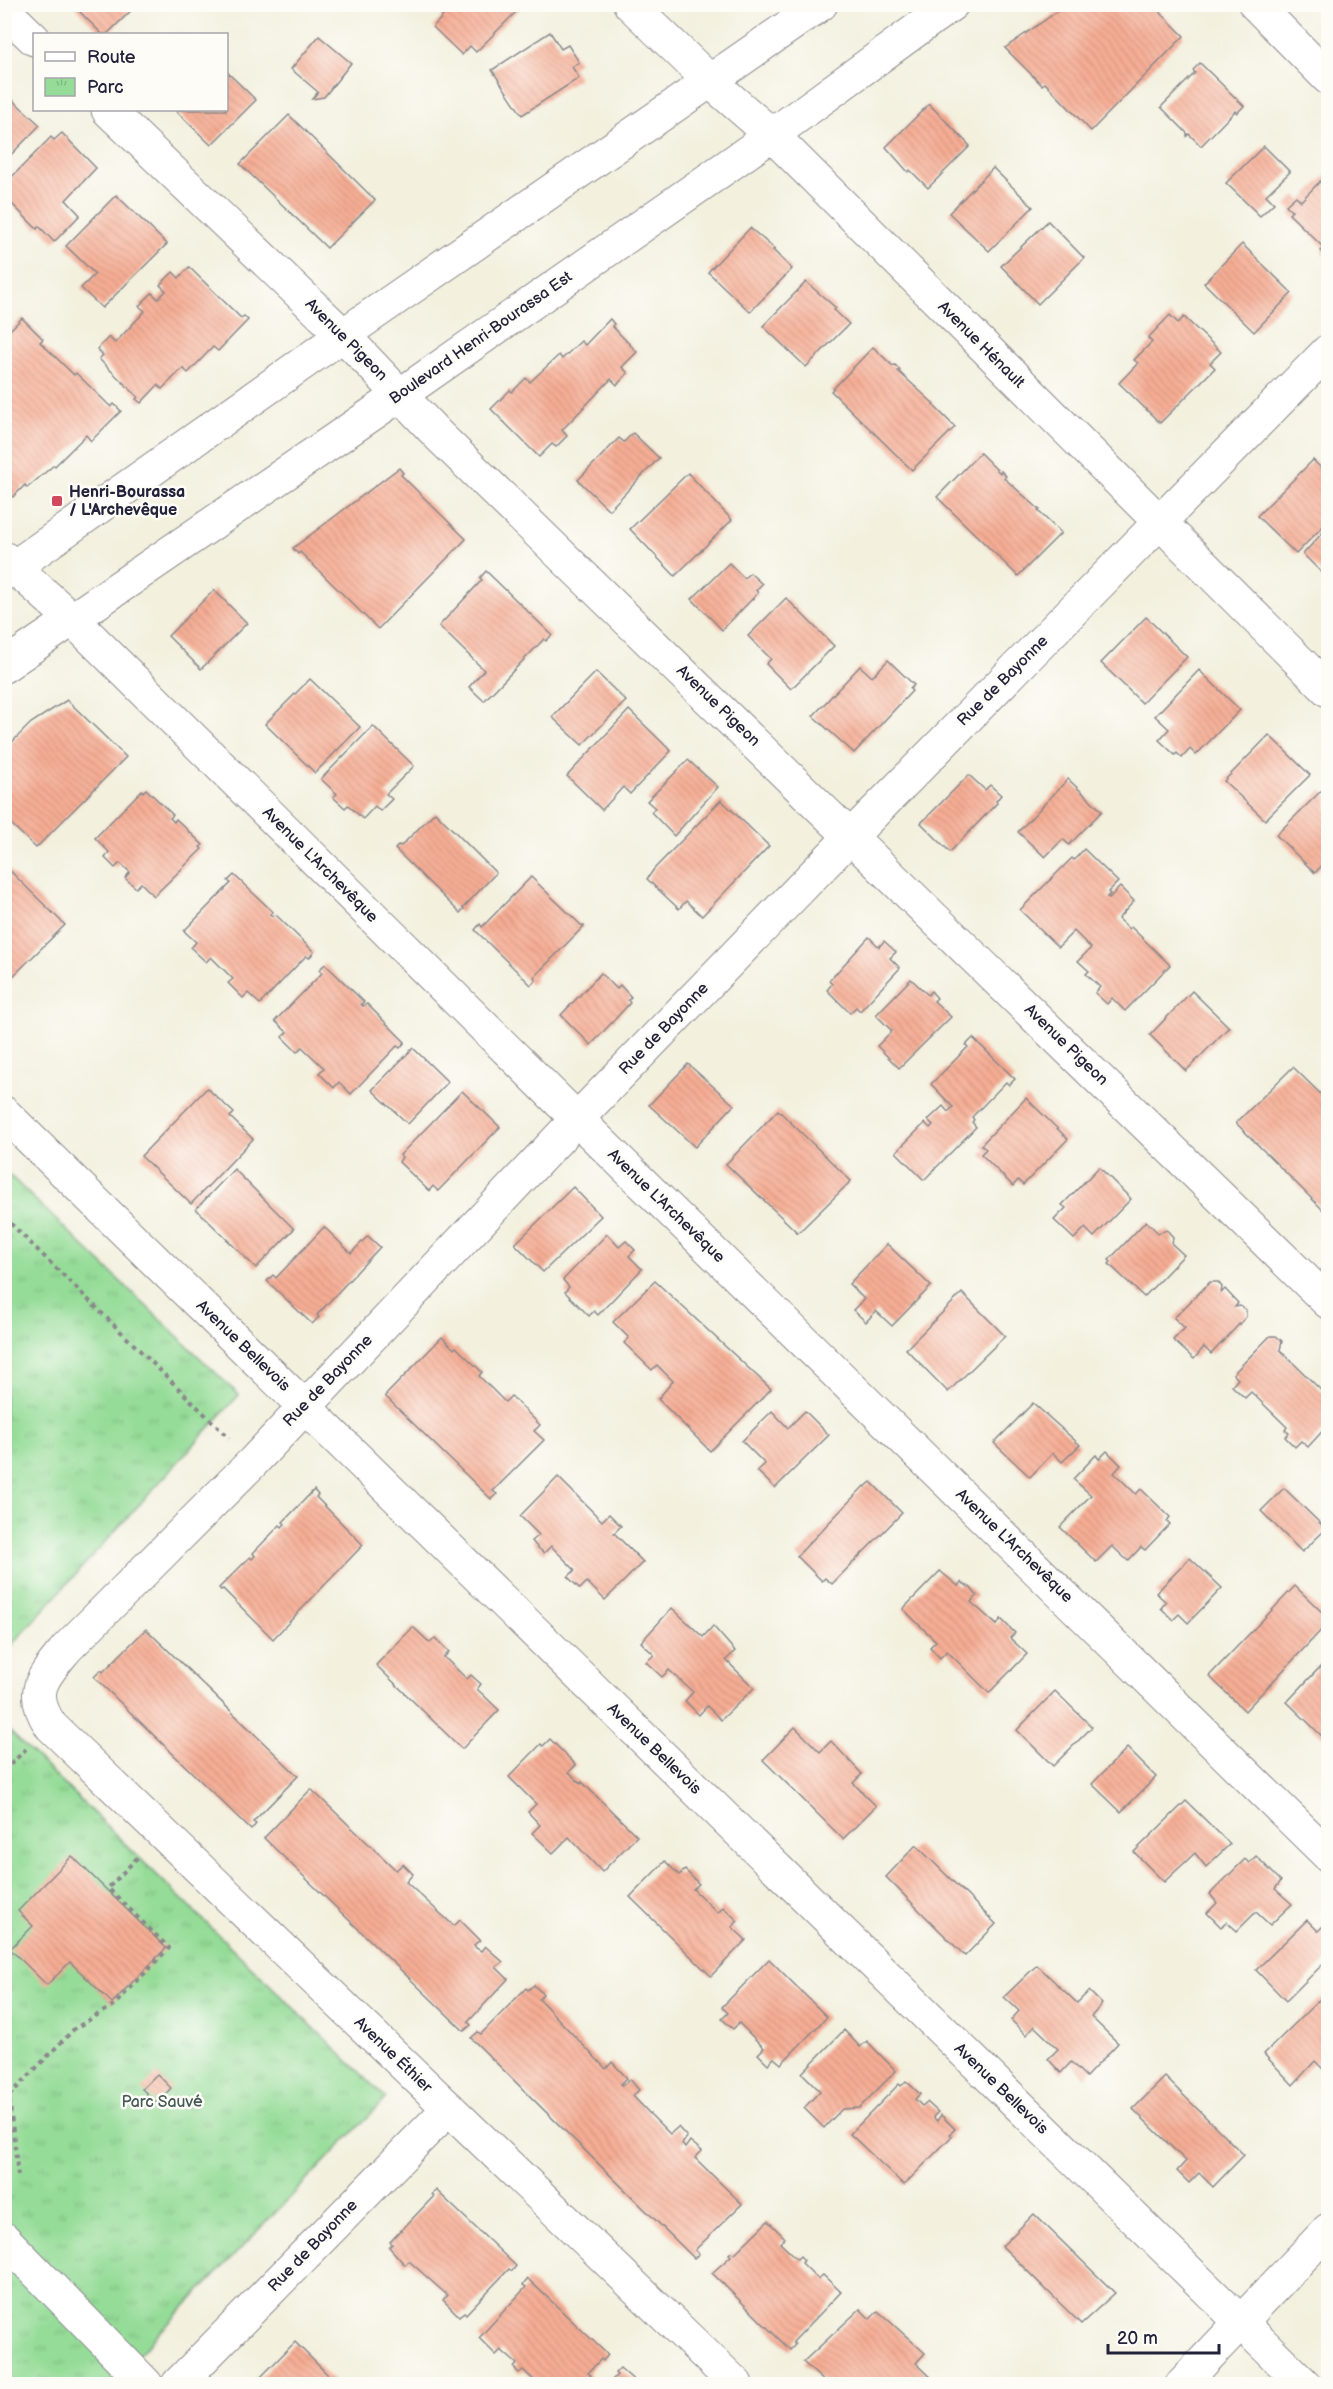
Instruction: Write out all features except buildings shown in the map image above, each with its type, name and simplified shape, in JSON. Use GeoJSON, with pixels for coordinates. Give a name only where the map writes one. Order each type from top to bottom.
{"type":"FeatureCollection","features":[{"type":"Feature","properties":{"kind":"street","name":"Avenue Hénault"},"geometry":{"type":"LineString","coordinates":[[630,4],[711,82],[772,135],[1329,690]]}},
{"type":"Feature","properties":{"kind":"street"},"geometry":{"type":"LineString","coordinates":[[8,566],[821,4]]}},
{"type":"Feature","properties":{"kind":"street","name":"Boulevard Henri-Bourassa Est"},"geometry":{"type":"LineString","coordinates":[[4,666],[400,395],[772,135],[952,4]]}},
{"type":"Feature","properties":{"kind":"street"},"geometry":{"type":"LineString","coordinates":[[1255,4],[1329,78]]}},
{"type":"Feature","properties":{"kind":"street"},"geometry":{"type":"LineString","coordinates":[[4,10],[33,38]]}},
{"type":"Feature","properties":{"kind":"street","name":"Avenue Pigeon"},"geometry":{"type":"LineString","coordinates":[[109,111],[343,335],[440,436],[1329,1302]]}},
{"type":"Feature","properties":{"kind":"street","name":"Rue de Bayonne"},"geometry":{"type":"LineString","coordinates":[[51,1726],[41,1711],[38,1699],[40,1687],[47,1672],[67,1648],[253,1462],[577,1119],[852,835],[1329,351]]}},
{"type":"Feature","properties":{"kind":"street","name":"Avenue L'Archevêque"},"geometry":{"type":"LineString","coordinates":[[8,566],[72,619],[577,1119],[1329,1855]]}},
{"type":"Feature","properties":{"kind":"street","name":"Avenue Bellevois"},"geometry":{"type":"LineString","coordinates":[[4,1113],[1304,2385]]}},
{"type":"Feature","properties":{"kind":"street","name":"Avenue Éthier"},"geometry":{"type":"LineString","coordinates":[[51,1726],[736,2385]]}},
{"type":"Feature","properties":{"kind":"street","name":"Rue de Bayonne"},"geometry":{"type":"LineString","coordinates":[[178,2385],[448,2108]]}},
{"type":"Feature","properties":{"kind":"street"},"geometry":{"type":"LineString","coordinates":[[1182,2385],[1329,2230]]}},
{"type":"Feature","properties":{"kind":"street"},"geometry":{"type":"LineString","coordinates":[[4,2239],[146,2385]]}},
{"type":"Feature","properties":{"kind":"path"},"geometry":{"type":"LineString","coordinates":[[4,1217],[253,1462]]}},
{"type":"Feature","properties":{"kind":"path"},"geometry":{"type":"LineString","coordinates":[[18,2176],[9,2096],[74,2029],[114,2005],[169,1948],[108,1888],[162,1833]]}},
{"type":"Feature","properties":{"kind":"green space"},"geometry":{"type":"Polygon","coordinates":[[[5,1171],[239,1395],[4,1652],[5,1171]]]}},
{"type":"Feature","properties":{"kind":"green space","name":"Parc Sauvé"},"geometry":{"type":"Polygon","coordinates":[[[4,1726],[386,2098],[110,2384],[5,2384],[4,1726]]]}},
{"type":"Feature","properties":{"kind":"place","name":"Henri-Bourassa / L'Archevêque"},"geometry":{"type":"Point","coordinates":[57,501]}}]}
